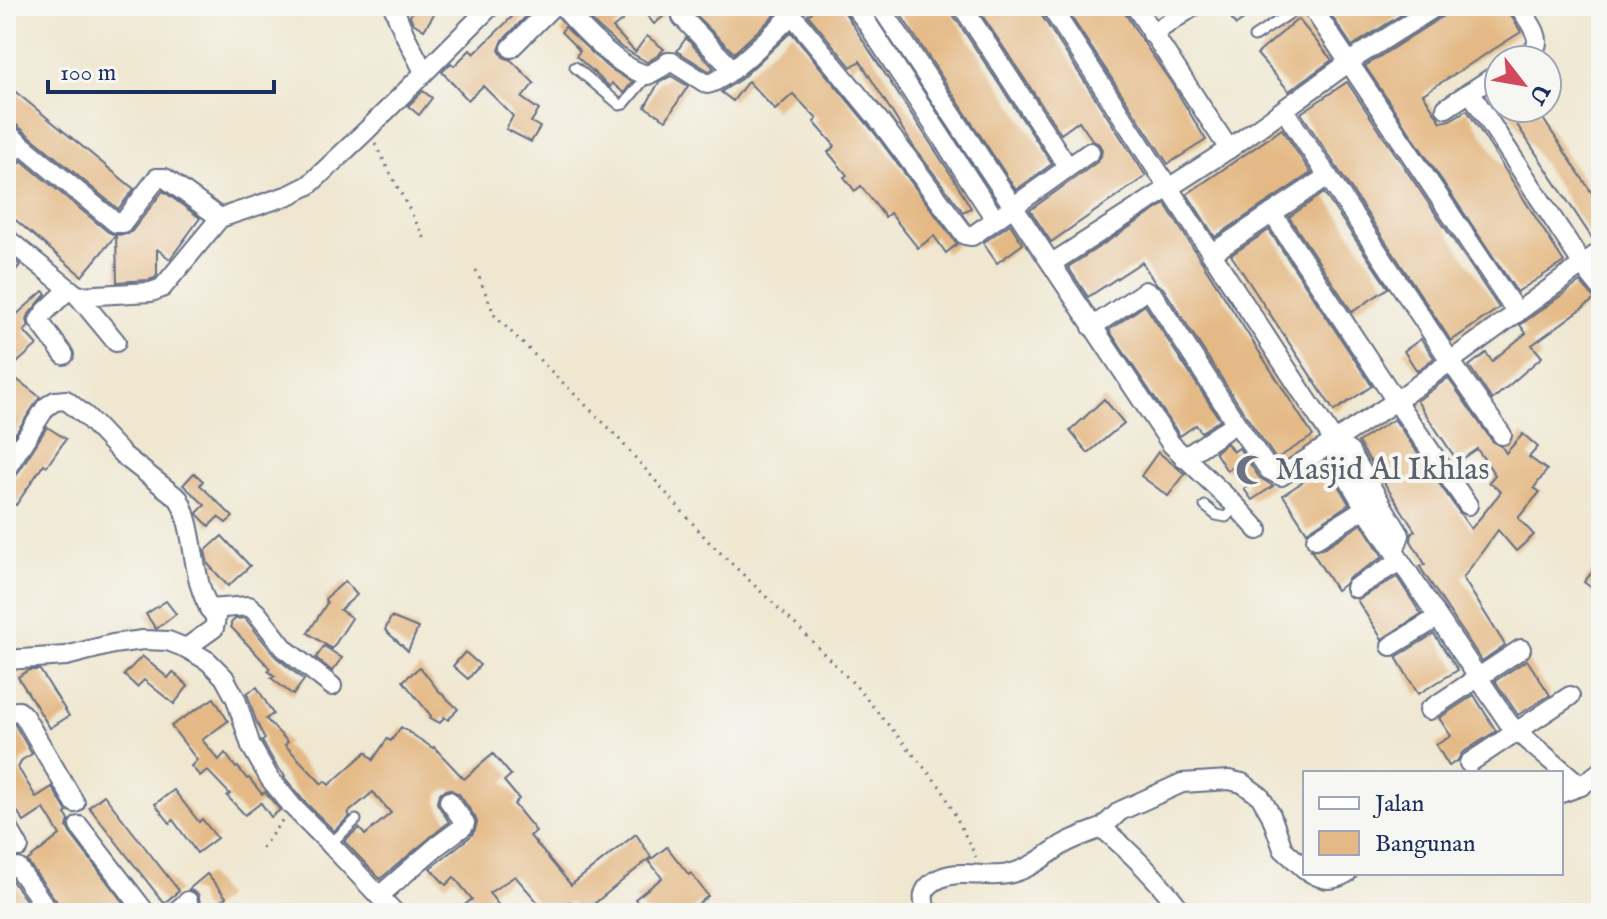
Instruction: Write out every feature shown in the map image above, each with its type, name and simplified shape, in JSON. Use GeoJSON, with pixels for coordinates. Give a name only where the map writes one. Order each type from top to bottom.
{"type":"FeatureCollection","features":[{"type":"Feature","properties":{"kind":"street"},"geometry":{"type":"LineString","coordinates":[[393,6],[424,72]]}},
{"type":"Feature","properties":{"kind":"street"},"geometry":{"type":"LineString","coordinates":[[64,355],[39,321],[45,312],[74,292],[151,292],[162,288],[220,218],[309,185],[491,6]]}},
{"type":"Feature","properties":{"kind":"street"},"geometry":{"type":"LineString","coordinates":[[511,48],[553,6]]}},
{"type":"Feature","properties":{"kind":"street"},"geometry":{"type":"LineString","coordinates":[[562,6],[583,31],[633,70],[648,75],[672,62],[707,84],[713,84],[733,70],[788,10],[882,124],[969,237],[1090,152]]}},
{"type":"Feature","properties":{"kind":"street"},"geometry":{"type":"LineString","coordinates":[[962,6],[1068,167]]}},
{"type":"Feature","properties":{"kind":"street"},"geometry":{"type":"LineString","coordinates":[[1050,6],[1334,441],[1350,452],[1400,535],[1397,556],[1355,588]]}},
{"type":"Feature","properties":{"kind":"street"},"geometry":{"type":"LineString","coordinates":[[1135,6],[1229,149]]}},
{"type":"Feature","properties":{"kind":"street"},"geometry":{"type":"LineString","coordinates":[[1152,34],[1194,6]]}},
{"type":"Feature","properties":{"kind":"street"},"geometry":{"type":"LineString","coordinates":[[1311,6],[1517,313]]}},
{"type":"Feature","properties":{"kind":"street"},"geometry":{"type":"LineString","coordinates":[[1052,263],[1168,190],[1348,63],[1437,6]]}},
{"type":"Feature","properties":{"kind":"street"},"geometry":{"type":"LineString","coordinates":[[1519,6],[1537,36],[1537,44]]}},
{"type":"Feature","properties":{"kind":"street"},"geometry":{"type":"LineString","coordinates":[[995,219],[860,13],[890,8],[1055,271],[1171,444],[1258,530]]}},
{"type":"Feature","properties":{"kind":"street"},"geometry":{"type":"LineString","coordinates":[[682,17],[733,70]]}},
{"type":"Feature","properties":{"kind":"street"},"geometry":{"type":"LineString","coordinates":[[1446,108],[1483,83]]}},
{"type":"Feature","properties":{"kind":"street"},"geometry":{"type":"LineString","coordinates":[[1470,92],[1601,289]]}},
{"type":"Feature","properties":{"kind":"street"},"geometry":{"type":"LineString","coordinates":[[1284,110],[1502,435]]}},
{"type":"Feature","properties":{"kind":"street"},"geometry":{"type":"LineString","coordinates":[[6,161],[13,138],[116,223],[123,223],[157,178],[169,179],[220,218]]}},
{"type":"Feature","properties":{"kind":"street"},"geometry":{"type":"LineString","coordinates":[[1211,254],[1328,176]]}},
{"type":"Feature","properties":{"kind":"street"},"geometry":{"type":"LineString","coordinates":[[981,198],[1012,204]]}},
{"type":"Feature","properties":{"kind":"street"},"geometry":{"type":"LineString","coordinates":[[1272,213],[1468,505]]}},
{"type":"Feature","properties":{"kind":"street"},"geometry":{"type":"LineString","coordinates":[[6,238],[74,292],[116,342]]}},
{"type":"Feature","properties":{"kind":"street"},"geometry":{"type":"LineString","coordinates":[[1092,327],[1145,291],[1149,293],[1163,308],[1269,470],[1281,476],[1396,401],[1601,251]]}},
{"type":"Feature","properties":{"kind":"street"},"geometry":{"type":"LineString","coordinates":[[6,469],[46,407],[55,401],[70,401],[123,455],[179,499],[184,509],[197,574],[209,609],[216,618],[214,628],[186,648]]}},
{"type":"Feature","properties":{"kind":"street"},"geometry":{"type":"LineString","coordinates":[[1184,458],[1236,423]]}},
{"type":"Feature","properties":{"kind":"street"},"geometry":{"type":"LineString","coordinates":[[1334,441],[1337,460],[1365,508],[1477,678],[1516,731],[1581,786]]}},
{"type":"Feature","properties":{"kind":"street"},"geometry":{"type":"LineString","coordinates":[[1316,539],[1365,508]]}},
{"type":"Feature","properties":{"kind":"street"},"geometry":{"type":"LineString","coordinates":[[209,609],[249,606],[285,649],[332,686]]}},
{"type":"Feature","properties":{"kind":"street"},"geometry":{"type":"LineString","coordinates":[[1391,646],[1437,618]]}},
{"type":"Feature","properties":{"kind":"street"},"geometry":{"type":"LineString","coordinates":[[6,660],[66,656],[143,640],[168,641],[208,661],[224,677],[236,699],[251,746],[270,779],[395,913]]}},
{"type":"Feature","properties":{"kind":"street"},"geometry":{"type":"LineString","coordinates":[[1429,710],[1521,649]]}},
{"type":"Feature","properties":{"kind":"street"},"geometry":{"type":"LineString","coordinates":[[1469,763],[1570,696]]}},
{"type":"Feature","properties":{"kind":"street"},"geometry":{"type":"LineString","coordinates":[[15,714],[75,803]]}},
{"type":"Feature","properties":{"kind":"street"},"geometry":{"type":"LineString","coordinates":[[1563,792],[1581,786],[1601,771]]}},
{"type":"Feature","properties":{"kind":"street"},"geometry":{"type":"LineString","coordinates":[[927,913],[922,899],[924,892],[936,880],[953,874],[1007,875],[1027,867],[1064,844],[1102,828],[1120,811],[1182,783],[1229,780],[1242,783],[1260,796],[1271,815],[1283,849],[1303,867]]}},
{"type":"Feature","properties":{"kind":"street"},"geometry":{"type":"LineString","coordinates":[[379,896],[464,826],[465,823],[449,801]]}},
{"type":"Feature","properties":{"kind":"street"},"geometry":{"type":"LineString","coordinates":[[6,824],[19,847]]}},
{"type":"Feature","properties":{"kind":"street"},"geometry":{"type":"LineString","coordinates":[[79,826],[146,913]]}},
{"type":"Feature","properties":{"kind":"street"},"geometry":{"type":"LineString","coordinates":[[1102,828],[1124,846],[1183,913]]}},
{"type":"Feature","properties":{"kind":"street"},"geometry":{"type":"LineString","coordinates":[[18,868],[50,913]]}},
{"type":"Feature","properties":{"kind":"street"},"geometry":{"type":"LineString","coordinates":[[1315,875],[1324,880],[1343,875]]}},
{"type":"Feature","properties":{"kind":"lane"},"geometry":{"type":"LineString","coordinates":[[1254,37],[1301,6]]}},
{"type":"Feature","properties":{"kind":"lane"},"geometry":{"type":"LineString","coordinates":[[575,67],[620,105],[648,75]]}},
{"type":"Feature","properties":{"kind":"lane"},"geometry":{"type":"LineString","coordinates":[[1205,506],[1216,515],[1226,517],[1236,506]]}},
{"type":"Feature","properties":{"kind":"lane"},"geometry":{"type":"LineString","coordinates":[[330,844],[356,820]]}},
{"type":"Feature","properties":{"kind":"path"},"geometry":{"type":"LineString","coordinates":[[367,130],[427,243]]}},
{"type":"Feature","properties":{"kind":"path"},"geometry":{"type":"LineString","coordinates":[[476,270],[495,316],[612,431],[708,541],[855,685],[942,789],[984,874]]}},
{"type":"Feature","properties":{"kind":"path"},"geometry":{"type":"LineString","coordinates":[[262,848],[293,807]]}},
{"type":"Feature","properties":{"kind":"building"},"geometry":{"type":"Polygon","coordinates":[[[417,6],[439,6],[424,30],[413,23],[410,16],[417,6]]]}},
{"type":"Feature","properties":{"kind":"building"},"geometry":{"type":"Polygon","coordinates":[[[523,6],[536,6],[503,40],[499,50],[534,83],[522,98],[539,110],[531,122],[540,127],[531,142],[506,129],[513,116],[483,86],[468,100],[442,72],[451,63],[454,66],[470,50],[474,54],[523,6]]]}},
{"type":"Feature","properties":{"kind":"building"},"geometry":{"type":"Polygon","coordinates":[[[591,6],[598,11],[604,6],[640,6],[613,28],[635,52],[647,36],[664,49],[647,62],[621,47],[584,13],[591,6]]]}},
{"type":"Feature","properties":{"kind":"building"},"geometry":{"type":"Polygon","coordinates":[[[640,6],[676,6],[654,24],[640,6]]]}},
{"type":"Feature","properties":{"kind":"building"},"geometry":{"type":"Polygon","coordinates":[[[686,6],[773,6],[776,14],[734,53],[686,6]]]}},
{"type":"Feature","properties":{"kind":"building"},"geometry":{"type":"Polygon","coordinates":[[[808,6],[842,6],[971,208],[963,212],[913,146],[860,61],[851,67],[808,15],[812,12],[808,6]]]}},
{"type":"Feature","properties":{"kind":"building"},"geometry":{"type":"Polygon","coordinates":[[[928,6],[950,6],[1052,164],[1016,190],[899,12],[928,6]]]}},
{"type":"Feature","properties":{"kind":"building"},"geometry":{"type":"Polygon","coordinates":[[[976,6],[1038,6],[1146,176],[1051,242],[1030,210],[1097,162],[1102,150],[1079,121],[1061,134],[976,6]]]}},
{"type":"Feature","properties":{"kind":"building"},"geometry":{"type":"Polygon","coordinates":[[[1064,6],[1123,6],[1206,140],[1168,164],[1064,6]]]}},
{"type":"Feature","properties":{"kind":"building"},"geometry":{"type":"Polygon","coordinates":[[[1223,6],[1264,6],[1236,25],[1223,6]]]}},
{"type":"Feature","properties":{"kind":"building"},"geometry":{"type":"Polygon","coordinates":[[[1325,6],[1415,6],[1352,46],[1325,6]]]}},
{"type":"Feature","properties":{"kind":"building"},"geometry":{"type":"Polygon","coordinates":[[[1449,6],[1507,6],[1521,32],[1502,44],[1483,44],[1483,56],[1423,94],[1441,122],[1467,110],[1564,262],[1517,292],[1365,66],[1447,12],[1449,6]]]}},
{"type":"Feature","properties":{"kind":"building"},"geometry":{"type":"Polygon","coordinates":[[[1298,19],[1332,60],[1289,91],[1257,54],[1298,19]]]}},
{"type":"Feature","properties":{"kind":"building"},"geometry":{"type":"Polygon","coordinates":[[[565,27],[606,66],[632,82],[624,93],[612,83],[610,87],[576,56],[580,51],[561,32],[565,27]]]}},
{"type":"Feature","properties":{"kind":"building"},"geometry":{"type":"Polygon","coordinates":[[[791,32],[873,131],[957,244],[946,253],[934,236],[918,248],[890,213],[885,217],[861,186],[855,191],[844,177],[847,175],[828,152],[835,146],[814,122],[817,119],[793,94],[775,110],[748,81],[733,101],[721,92],[741,79],[791,32]]]}},
{"type":"Feature","properties":{"kind":"building"},"geometry":{"type":"Polygon","coordinates":[[[686,38],[714,68],[709,71],[677,51],[686,38]]]}},
{"type":"Feature","properties":{"kind":"building"},"geometry":{"type":"Polygon","coordinates":[[[671,76],[688,86],[666,120],[645,107],[659,82],[671,76]]]}},
{"type":"Feature","properties":{"kind":"building"},"geometry":{"type":"Polygon","coordinates":[[[1347,82],[1499,308],[1451,341],[1301,113],[1347,82]]]}},
{"type":"Feature","properties":{"kind":"building"},"geometry":{"type":"Polygon","coordinates":[[[6,84],[134,189],[118,209],[14,123],[6,120],[6,84]]]}},
{"type":"Feature","properties":{"kind":"building"},"geometry":{"type":"Polygon","coordinates":[[[423,91],[432,98],[419,115],[408,106],[423,91]]]}},
{"type":"Feature","properties":{"kind":"building"},"geometry":{"type":"Polygon","coordinates":[[[1517,124],[1547,124],[1601,207],[1601,239],[1594,241],[1517,124]]]}},
{"type":"Feature","properties":{"kind":"building"},"geometry":{"type":"Polygon","coordinates":[[[1282,129],[1311,173],[1215,237],[1187,194],[1282,129]]]}},
{"type":"Feature","properties":{"kind":"building"},"geometry":{"type":"Polygon","coordinates":[[[22,161],[115,235],[132,231],[163,191],[200,218],[170,259],[157,249],[155,278],[117,282],[116,235],[82,276],[6,212],[6,173],[22,161]]]}},
{"type":"Feature","properties":{"kind":"building"},"geometry":{"type":"Polygon","coordinates":[[[1324,193],[1388,288],[1352,312],[1289,217],[1324,193]]]}},
{"type":"Feature","properties":{"kind":"building"},"geometry":{"type":"Polygon","coordinates":[[[1165,204],[1313,436],[1276,459],[1163,288],[1155,283],[1142,262],[1088,297],[1068,267],[1165,204]]]}},
{"type":"Feature","properties":{"kind":"building"},"geometry":{"type":"Polygon","coordinates":[[[1010,224],[1023,244],[997,263],[983,243],[1010,224]]]}},
{"type":"Feature","properties":{"kind":"building"},"geometry":{"type":"Polygon","coordinates":[[[1269,230],[1372,386],[1334,411],[1231,255],[1269,230]]]}},
{"type":"Feature","properties":{"kind":"building"},"geometry":{"type":"Polygon","coordinates":[[[6,253],[20,265],[6,282],[6,253]]]}},
{"type":"Feature","properties":{"kind":"building"},"geometry":{"type":"Polygon","coordinates":[[[1580,282],[1595,299],[1532,345],[1542,357],[1492,400],[1469,366],[1486,353],[1492,361],[1526,333],[1520,325],[1580,282]]]}},
{"type":"Feature","properties":{"kind":"building"},"geometry":{"type":"Polygon","coordinates":[[[43,291],[46,294],[29,314],[29,327],[24,331],[37,345],[7,372],[40,397],[9,443],[6,441],[6,324],[43,291]]]}},
{"type":"Feature","properties":{"kind":"building"},"geometry":{"type":"Polygon","coordinates":[[[1145,305],[1220,420],[1201,432],[1196,425],[1180,436],[1109,330],[1145,305]]]}},
{"type":"Feature","properties":{"kind":"building"},"geometry":{"type":"Polygon","coordinates":[[[1421,339],[1434,358],[1417,371],[1404,351],[1421,339]]]}},
{"type":"Feature","properties":{"kind":"building"},"geometry":{"type":"Polygon","coordinates":[[[1448,378],[1493,442],[1506,453],[1523,434],[1538,447],[1529,457],[1547,470],[1534,488],[1540,492],[1518,518],[1534,535],[1516,551],[1498,530],[1463,578],[1505,645],[1482,661],[1420,567],[1425,564],[1411,541],[1415,531],[1358,442],[1394,419],[1471,529],[1501,492],[1489,482],[1495,475],[1477,449],[1458,462],[1417,401],[1448,378]]]}},
{"type":"Feature","properties":{"kind":"building"},"geometry":{"type":"Polygon","coordinates":[[[1104,399],[1124,423],[1088,453],[1070,431],[1104,399]]]}},
{"type":"Feature","properties":{"kind":"building"},"geometry":{"type":"Polygon","coordinates":[[[47,427],[66,439],[47,466],[44,464],[16,505],[6,498],[6,481],[16,476],[47,427]]]}},
{"type":"Feature","properties":{"kind":"building"},"geometry":{"type":"Polygon","coordinates":[[[1227,443],[1233,452],[1239,448],[1259,477],[1273,486],[1252,500],[1244,489],[1249,486],[1236,465],[1227,471],[1215,452],[1227,443]]]}},
{"type":"Feature","properties":{"kind":"building"},"geometry":{"type":"Polygon","coordinates":[[[1158,452],[1185,474],[1168,496],[1141,476],[1158,452]]]}},
{"type":"Feature","properties":{"kind":"building"},"geometry":{"type":"Polygon","coordinates":[[[1327,466],[1349,504],[1307,532],[1283,495],[1327,466]]]}},
{"type":"Feature","properties":{"kind":"building"},"geometry":{"type":"Polygon","coordinates":[[[194,473],[203,481],[200,485],[233,517],[226,523],[218,517],[209,526],[198,515],[205,505],[183,485],[194,473]]]}},
{"type":"Feature","properties":{"kind":"building"},"geometry":{"type":"Polygon","coordinates":[[[1362,524],[1383,557],[1336,590],[1311,550],[1322,549],[1362,524]]]}},
{"type":"Feature","properties":{"kind":"building"},"geometry":{"type":"Polygon","coordinates":[[[222,536],[250,566],[228,586],[208,564],[205,551],[222,536]]]}},
{"type":"Feature","properties":{"kind":"building"},"geometry":{"type":"Polygon","coordinates":[[[1601,561],[1601,595],[1584,582],[1601,561]]]}},
{"type":"Feature","properties":{"kind":"building"},"geometry":{"type":"Polygon","coordinates":[[[1397,577],[1421,614],[1382,639],[1357,600],[1397,577]]]}},
{"type":"Feature","properties":{"kind":"building"},"geometry":{"type":"Polygon","coordinates":[[[345,581],[357,595],[340,610],[352,618],[332,649],[308,633],[327,603],[325,599],[345,581]]]}},
{"type":"Feature","properties":{"kind":"building"},"geometry":{"type":"Polygon","coordinates":[[[166,601],[176,614],[156,629],[146,614],[166,601]]]}},
{"type":"Feature","properties":{"kind":"building"},"geometry":{"type":"Polygon","coordinates":[[[391,617],[418,628],[408,651],[385,630],[391,617]]]}},
{"type":"Feature","properties":{"kind":"building"},"geometry":{"type":"Polygon","coordinates":[[[245,618],[276,657],[304,680],[293,695],[271,678],[275,676],[268,671],[270,668],[231,627],[235,619],[245,618]]]}},
{"type":"Feature","properties":{"kind":"building"},"geometry":{"type":"Polygon","coordinates":[[[1434,634],[1458,670],[1418,694],[1396,657],[1434,634]]]}},
{"type":"Feature","properties":{"kind":"building"},"geometry":{"type":"Polygon","coordinates":[[[324,646],[342,658],[332,671],[316,658],[324,646]]]}},
{"type":"Feature","properties":{"kind":"building"},"geometry":{"type":"Polygon","coordinates":[[[465,652],[480,665],[468,679],[453,666],[465,652]]]}},
{"type":"Feature","properties":{"kind":"building"},"geometry":{"type":"Polygon","coordinates":[[[142,656],[168,678],[173,672],[188,686],[174,704],[144,680],[137,687],[124,675],[142,656]]]}},
{"type":"Feature","properties":{"kind":"building"},"geometry":{"type":"Polygon","coordinates":[[[1527,660],[1550,695],[1518,715],[1495,681],[1527,660]]]}},
{"type":"Feature","properties":{"kind":"building"},"geometry":{"type":"Polygon","coordinates":[[[420,667],[458,709],[448,720],[444,717],[440,723],[430,718],[403,681],[420,667]]]}},
{"type":"Feature","properties":{"kind":"building"},"geometry":{"type":"Polygon","coordinates":[[[29,670],[40,670],[69,716],[50,728],[18,677],[29,670]]]}},
{"type":"Feature","properties":{"kind":"building"},"geometry":{"type":"Polygon","coordinates":[[[257,687],[273,714],[266,719],[288,742],[285,745],[322,784],[325,781],[329,785],[366,752],[373,760],[387,739],[391,741],[401,727],[434,747],[464,779],[493,754],[511,775],[504,781],[519,799],[514,804],[536,831],[530,836],[571,885],[636,834],[651,857],[583,913],[578,913],[570,902],[557,913],[547,913],[515,876],[489,893],[505,913],[455,913],[472,899],[454,877],[446,885],[430,868],[475,830],[475,817],[459,794],[449,789],[441,792],[437,803],[449,822],[380,879],[344,841],[359,828],[365,835],[391,813],[373,792],[348,813],[350,816],[334,831],[284,777],[262,741],[265,739],[247,693],[257,687]]]}},
{"type":"Feature","properties":{"kind":"building"},"geometry":{"type":"Polygon","coordinates":[[[1474,695],[1496,731],[1462,753],[1449,766],[1436,745],[1451,736],[1439,718],[1474,695]]]}},
{"type":"Feature","properties":{"kind":"building"},"geometry":{"type":"Polygon","coordinates":[[[214,698],[228,721],[202,740],[219,760],[225,753],[262,794],[265,792],[280,810],[271,817],[261,803],[245,815],[207,770],[200,776],[191,766],[197,760],[171,726],[214,698]]]}},
{"type":"Feature","properties":{"kind":"building"},"geometry":{"type":"Polygon","coordinates":[[[14,723],[32,754],[22,760],[18,768],[36,797],[52,787],[67,812],[70,833],[131,913],[62,913],[27,861],[60,835],[44,809],[24,822],[6,793],[6,724],[14,723]]]}},
{"type":"Feature","properties":{"kind":"building"},"geometry":{"type":"Polygon","coordinates":[[[174,790],[199,822],[202,819],[217,838],[197,853],[173,820],[170,823],[155,804],[174,790]]]}},
{"type":"Feature","properties":{"kind":"building"},"geometry":{"type":"Polygon","coordinates":[[[104,795],[179,891],[164,903],[89,807],[104,795]]]}},
{"type":"Feature","properties":{"kind":"building"},"geometry":{"type":"Polygon","coordinates":[[[667,847],[708,896],[687,913],[646,913],[635,899],[662,878],[649,861],[667,847]]]}},
{"type":"Feature","properties":{"kind":"building"},"geometry":{"type":"Polygon","coordinates":[[[6,860],[8,875],[35,913],[17,913],[6,893],[6,860]]]}},
{"type":"Feature","properties":{"kind":"building"},"geometry":{"type":"Polygon","coordinates":[[[207,874],[226,897],[207,912],[198,894],[189,889],[207,874]]]}},
{"type":"Feature","properties":{"kind":"place","name":"Masjid Al Ikhlas"},"geometry":{"type":"Point","coordinates":[1251,470]}}]}
